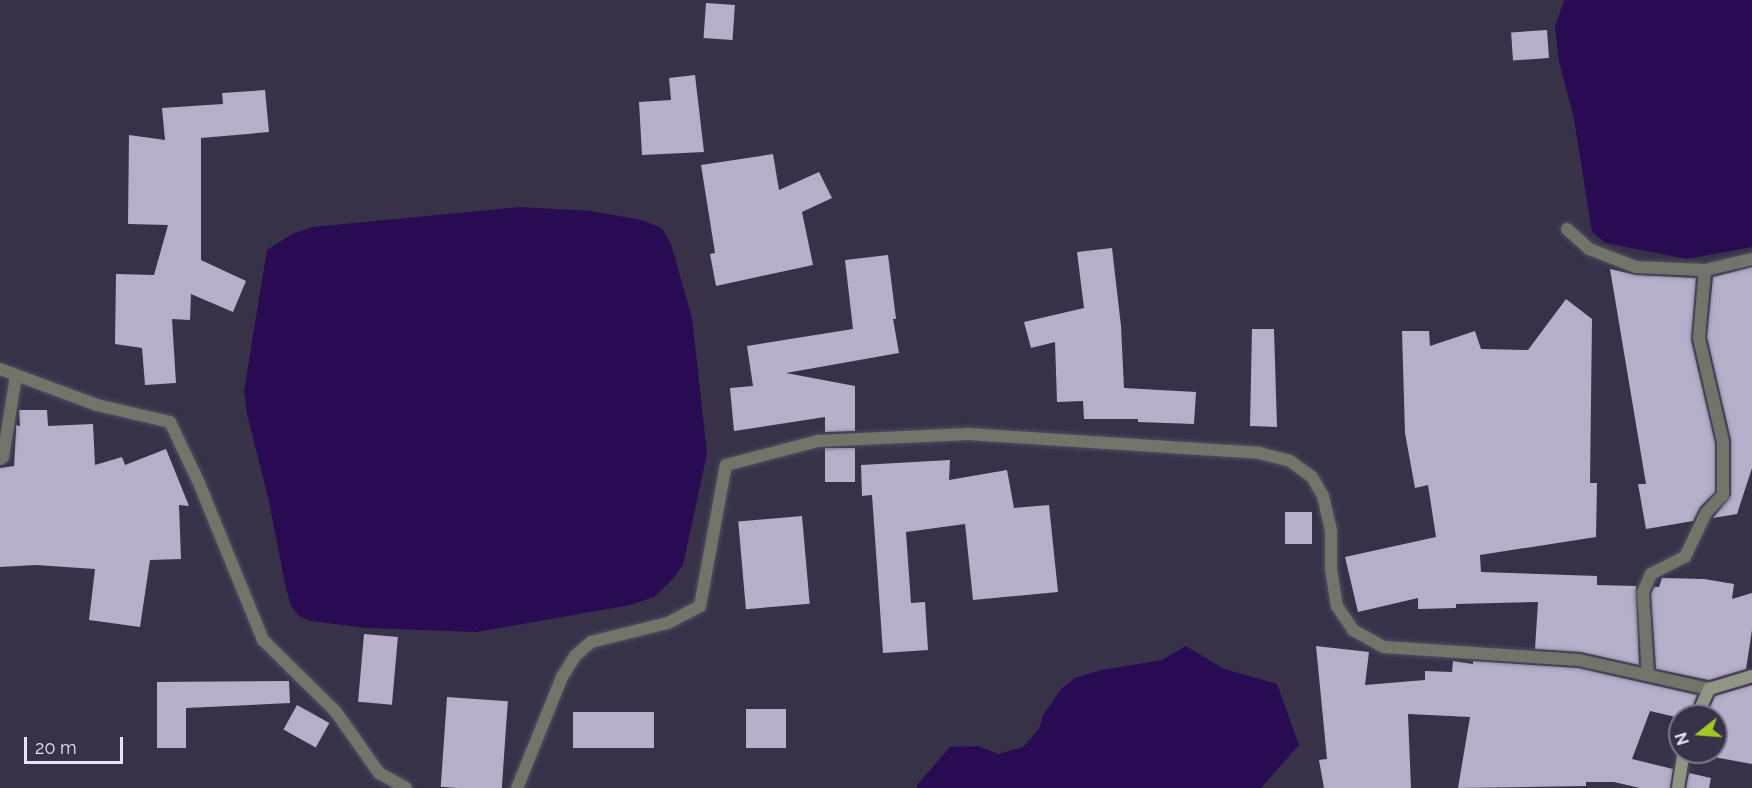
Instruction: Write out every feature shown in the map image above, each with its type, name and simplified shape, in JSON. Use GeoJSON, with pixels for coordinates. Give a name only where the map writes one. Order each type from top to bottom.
{"type":"FeatureCollection","features":[{"type":"Feature","properties":{"kind":"street"},"geometry":{"type":"LineString","coordinates":[[1567,229],[1589,249],[1635,267],[1705,270],[1752,259]]}},
{"type":"Feature","properties":{"kind":"street"},"geometry":{"type":"LineString","coordinates":[[1648,674],[1643,592],[1651,574],[1685,557],[1706,513],[1723,495],[1723,442],[1699,339],[1705,270]]}},
{"type":"Feature","properties":{"kind":"street"},"geometry":{"type":"LineString","coordinates":[[0,369],[97,405],[170,422],[199,483],[263,640],[336,712],[380,773],[406,788]]}},
{"type":"Feature","properties":{"kind":"street"},"geometry":{"type":"LineString","coordinates":[[0,459],[3,457],[15,376]]}},
{"type":"Feature","properties":{"kind":"street"},"geometry":{"type":"LineString","coordinates":[[517,788],[562,677],[575,656],[591,642],[668,623],[700,606],[726,465],[818,441],[968,434],[1258,453],[1290,461],[1312,477],[1323,496],[1331,532],[1331,569],[1337,606],[1353,630],[1384,647],[1579,660],[1710,689],[1752,676]]}},
{"type":"Feature","properties":{"kind":"street"},"geometry":{"type":"LineString","coordinates":[[1702,704],[1710,689]]}},
{"type":"Feature","properties":{"kind":"street"},"geometry":{"type":"LineString","coordinates":[[1678,788],[1682,764]]}},
{"type":"Feature","properties":{"kind":"shaded area"},"geometry":{"type":"Polygon","coordinates":[[[1564,0],[1752,0],[1752,247],[1687,259],[1606,243],[1592,232],[1574,119],[1559,61],[1555,27],[1564,0]]]}},
{"type":"Feature","properties":{"kind":"shaded area"},"geometry":{"type":"Polygon","coordinates":[[[520,207],[590,211],[642,220],[662,228],[671,244],[692,318],[707,454],[683,565],[671,581],[654,597],[630,605],[476,632],[367,628],[311,621],[299,616],[291,606],[286,588],[268,497],[247,414],[244,391],[267,250],[292,234],[313,227],[520,207]]]}},
{"type":"Feature","properties":{"kind":"shaded area"},"geometry":{"type":"Polygon","coordinates":[[[1186,646],[1224,669],[1277,684],[1299,745],[1261,788],[917,788],[917,785],[950,747],[978,746],[998,754],[1023,747],[1039,729],[1043,715],[1061,689],[1075,678],[1101,670],[1162,660],[1186,646]]]}},
{"type":"Feature","properties":{"kind":"building"},"geometry":{"type":"Polygon","coordinates":[[[706,3],[735,5],[732,40],[704,38],[706,3]]]}},
{"type":"Feature","properties":{"kind":"building"},"geometry":{"type":"Polygon","coordinates":[[[1547,30],[1549,58],[1513,60],[1511,33],[1547,30]]]}},
{"type":"Feature","properties":{"kind":"building"},"geometry":{"type":"Polygon","coordinates":[[[695,75],[704,152],[642,155],[639,102],[671,100],[669,78],[695,75]]]}},
{"type":"Feature","properties":{"kind":"building"},"geometry":{"type":"Polygon","coordinates":[[[265,90],[269,132],[201,138],[201,260],[246,281],[233,312],[191,294],[190,320],[172,319],[176,383],[145,385],[142,348],[115,344],[116,274],[154,275],[168,225],[128,224],[129,135],[165,140],[162,108],[223,104],[222,93],[265,90]]]}},
{"type":"Feature","properties":{"kind":"building"},"geometry":{"type":"Polygon","coordinates":[[[773,154],[779,190],[819,172],[832,198],[802,212],[813,265],[716,286],[710,254],[715,253],[701,165],[773,154]]]}},
{"type":"Feature","properties":{"kind":"building"},"geometry":{"type":"Polygon","coordinates":[[[1112,248],[1121,326],[1124,388],[1196,392],[1194,424],[1138,422],[1138,419],[1084,419],[1083,401],[1057,402],[1055,342],[1031,348],[1024,322],[1084,308],[1077,252],[1112,248]]]}},
{"type":"Feature","properties":{"kind":"building"},"geometry":{"type":"Polygon","coordinates":[[[888,255],[896,319],[893,319],[899,353],[786,373],[855,386],[855,431],[825,432],[825,417],[734,431],[730,388],[753,386],[747,346],[853,329],[845,260],[888,255]]]}},
{"type":"Feature","properties":{"kind":"building"},"geometry":{"type":"Polygon","coordinates":[[[1752,267],[1752,468],[1737,514],[1713,518],[1731,495],[1731,440],[1707,337],[1713,277],[1752,267]]]}},
{"type":"Feature","properties":{"kind":"building"},"geometry":{"type":"Polygon","coordinates":[[[1610,269],[1636,275],[1696,278],[1691,340],[1715,443],[1715,492],[1700,507],[1693,521],[1646,529],[1638,484],[1646,484],[1610,269]]]}},
{"type":"Feature","properties":{"kind":"building"},"geometry":{"type":"Polygon","coordinates":[[[1566,299],[1592,319],[1590,483],[1597,483],[1596,537],[1480,555],[1481,572],[1597,576],[1597,585],[1636,586],[1639,665],[1581,652],[1535,649],[1538,602],[1456,604],[1456,608],[1418,609],[1418,598],[1358,612],[1345,557],[1436,537],[1428,485],[1415,488],[1405,433],[1402,331],[1429,331],[1430,346],[1475,331],[1481,349],[1528,350],[1566,299]]]}},
{"type":"Feature","properties":{"kind":"building"},"geometry":{"type":"Polygon","coordinates":[[[1252,329],[1274,329],[1277,427],[1250,426],[1252,329]]]}},
{"type":"Feature","properties":{"kind":"building"},"geometry":{"type":"Polygon","coordinates":[[[19,410],[47,410],[48,426],[93,424],[95,465],[122,457],[125,465],[166,449],[189,506],[179,505],[181,559],[150,560],[140,627],[89,620],[95,569],[36,565],[0,567],[0,468],[14,466],[16,425],[20,426],[19,410]]]}},
{"type":"Feature","properties":{"kind":"building"},"geometry":{"type":"Polygon","coordinates":[[[825,448],[855,448],[855,482],[825,482],[825,448]]]}},
{"type":"Feature","properties":{"kind":"building"},"geometry":{"type":"Polygon","coordinates":[[[950,460],[949,480],[1007,470],[1014,508],[1049,505],[1058,592],[973,600],[965,524],[906,532],[911,603],[925,602],[928,650],[883,653],[872,495],[862,496],[861,465],[950,460]]]}},
{"type":"Feature","properties":{"kind":"building"},"geometry":{"type":"Polygon","coordinates":[[[1285,512],[1312,512],[1312,544],[1285,544],[1285,512]]]}},
{"type":"Feature","properties":{"kind":"building"},"geometry":{"type":"Polygon","coordinates":[[[802,516],[810,604],[746,609],[738,522],[802,516]]]}},
{"type":"Feature","properties":{"kind":"building"},"geometry":{"type":"Polygon","coordinates":[[[1662,578],[1704,579],[1734,584],[1732,599],[1752,593],[1752,630],[1746,669],[1709,680],[1656,669],[1651,594],[1654,587],[1659,587],[1662,578]]]}},
{"type":"Feature","properties":{"kind":"building"},"geometry":{"type":"Polygon","coordinates":[[[364,634],[398,637],[392,705],[358,702],[364,634]]]}},
{"type":"Feature","properties":{"kind":"building"},"geometry":{"type":"Polygon","coordinates":[[[1316,646],[1369,652],[1365,685],[1425,680],[1425,671],[1452,672],[1453,661],[1473,664],[1473,661],[1578,668],[1697,695],[1694,704],[1668,704],[1668,715],[1650,711],[1632,759],[1673,769],[1670,788],[1640,788],[1614,782],[1586,782],[1586,786],[1458,788],[1470,717],[1408,714],[1411,788],[1324,788],[1319,760],[1327,759],[1316,646]]]}},
{"type":"Feature","properties":{"kind":"building"},"geometry":{"type":"Polygon","coordinates":[[[289,681],[290,703],[186,708],[186,748],[157,748],[157,682],[289,681]]]}},
{"type":"Feature","properties":{"kind":"building"},"geometry":{"type":"Polygon","coordinates":[[[1752,685],[1752,764],[1728,760],[1728,704],[1711,704],[1715,696],[1752,685]]]}},
{"type":"Feature","properties":{"kind":"building"},"geometry":{"type":"Polygon","coordinates":[[[447,697],[508,701],[502,788],[441,787],[447,697]]]}},
{"type":"Feature","properties":{"kind":"building"},"geometry":{"type":"Polygon","coordinates":[[[297,705],[329,723],[316,747],[283,729],[297,705]]]}},
{"type":"Feature","properties":{"kind":"building"},"geometry":{"type":"Polygon","coordinates":[[[746,709],[786,709],[786,748],[746,748],[746,709]]]}},
{"type":"Feature","properties":{"kind":"building"},"geometry":{"type":"Polygon","coordinates":[[[573,712],[654,712],[654,748],[573,748],[573,712]]]}},
{"type":"Feature","properties":{"kind":"building"},"geometry":{"type":"Polygon","coordinates":[[[1689,773],[1711,778],[1709,788],[1686,788],[1689,773]]]}}]}
